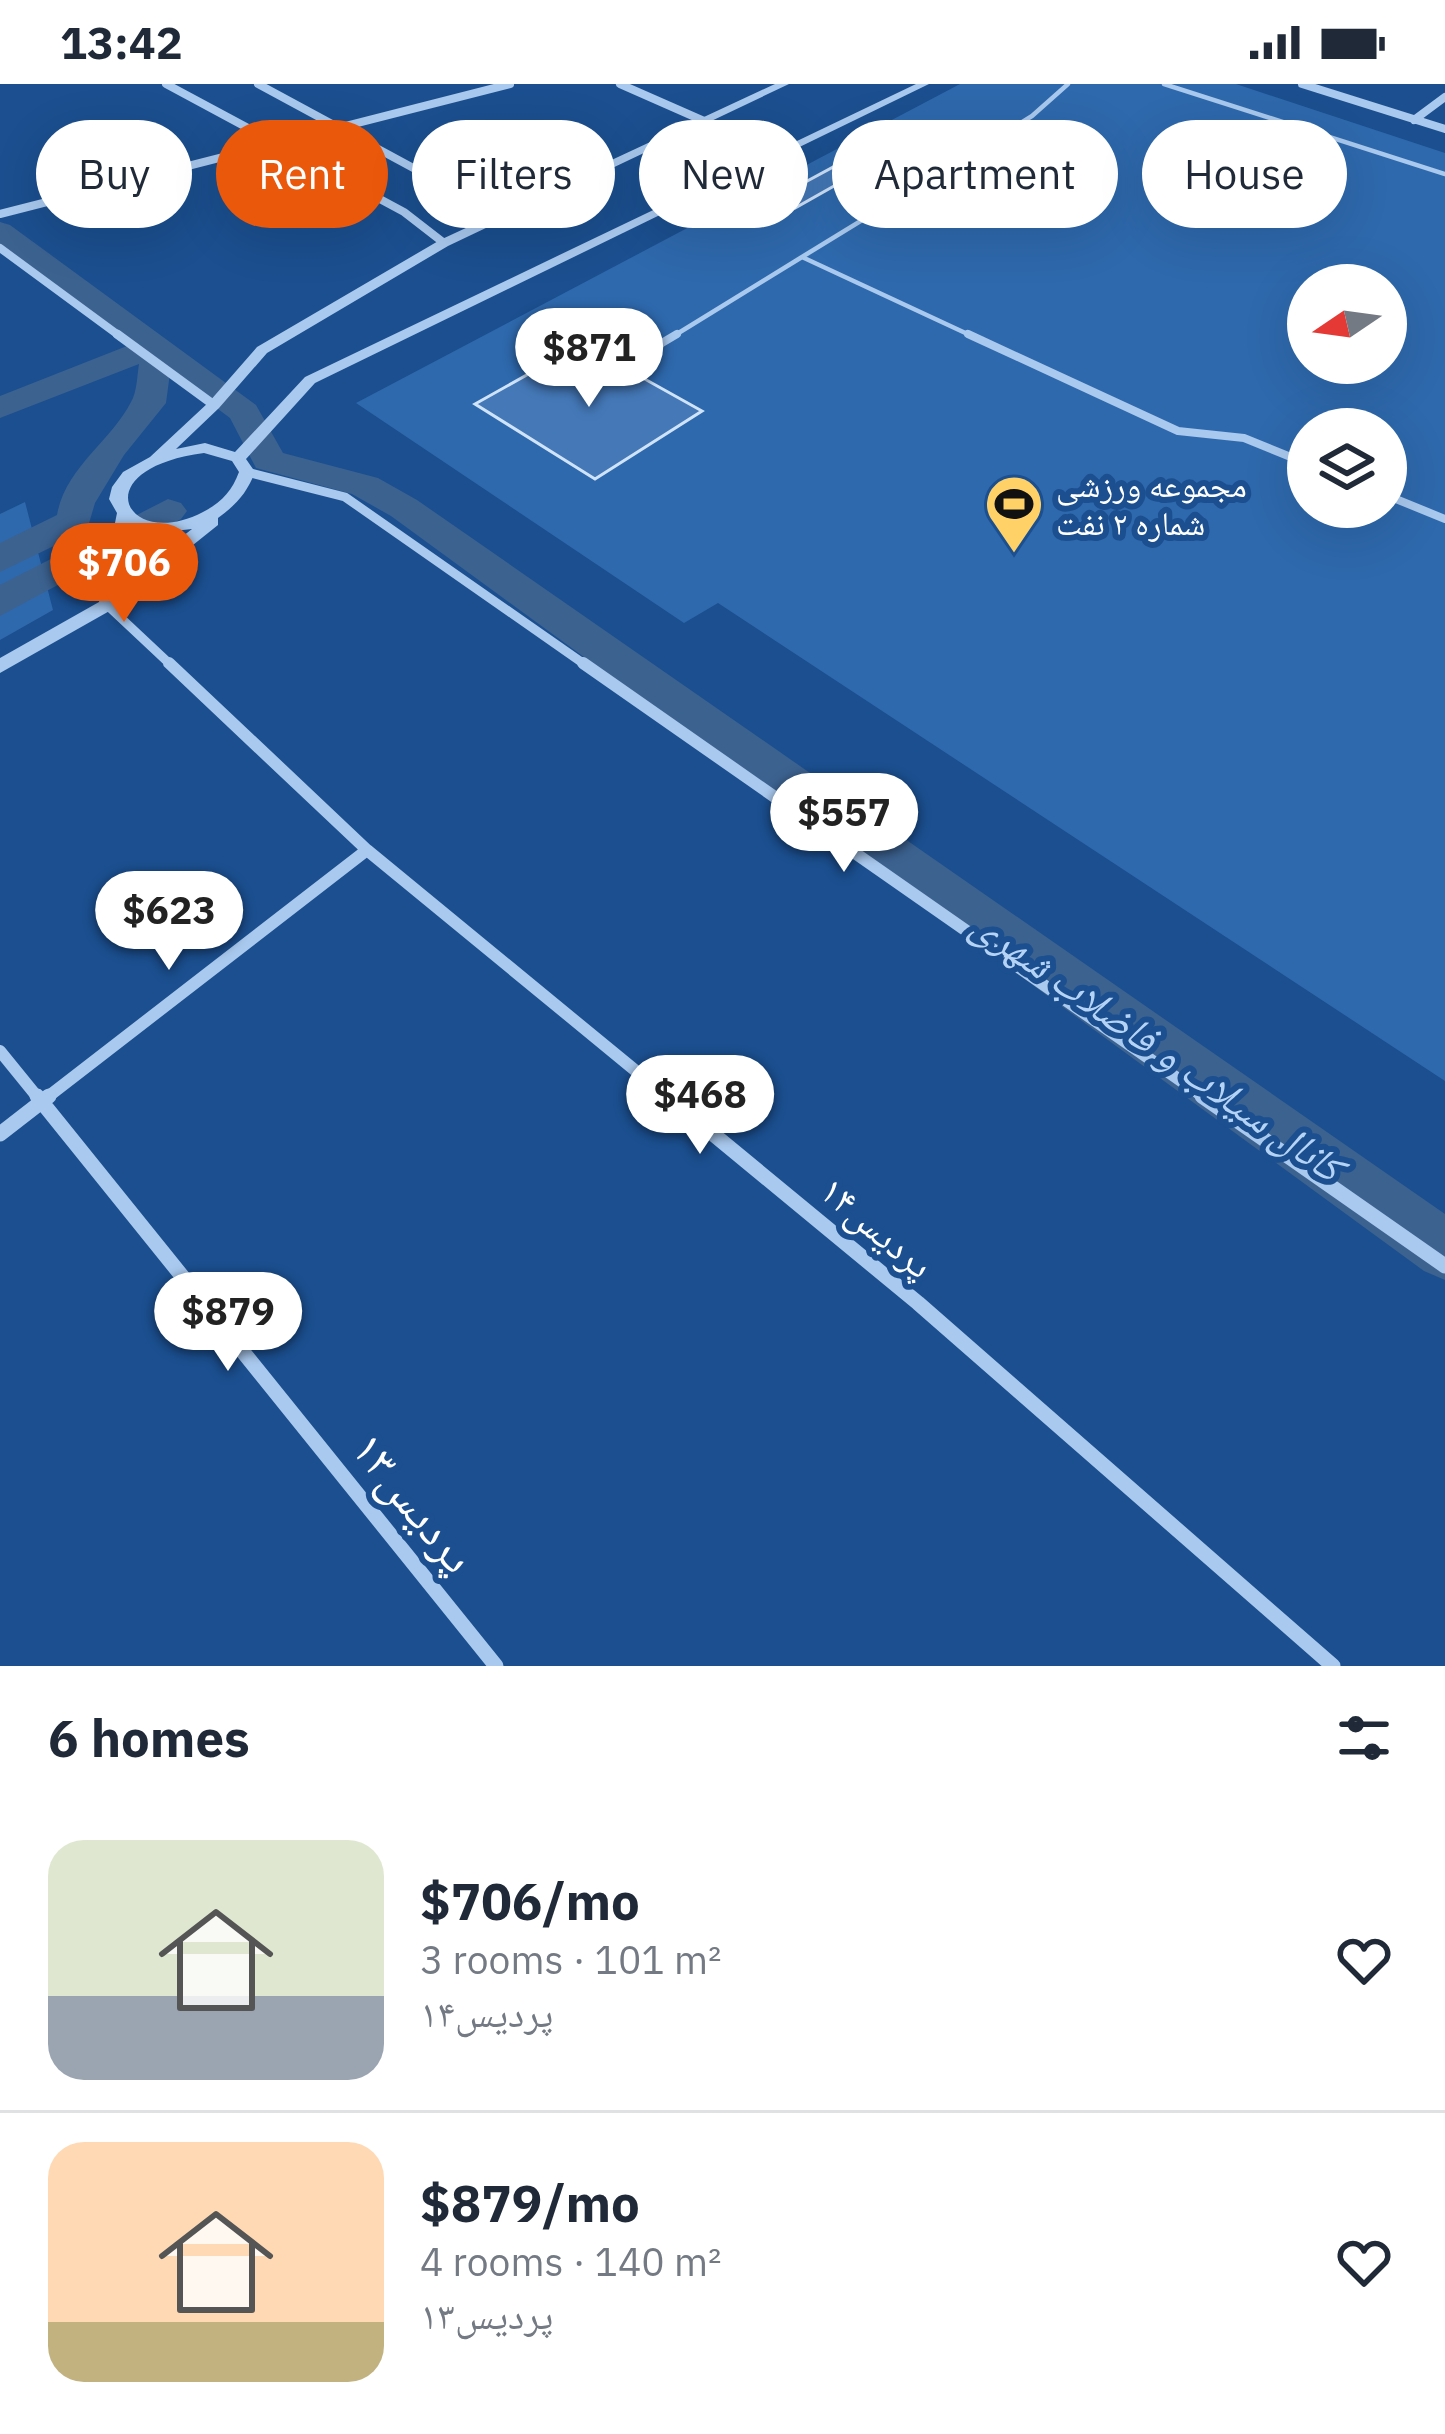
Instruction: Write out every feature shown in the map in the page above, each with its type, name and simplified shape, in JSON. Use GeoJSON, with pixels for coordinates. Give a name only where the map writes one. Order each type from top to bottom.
{"type":"FeatureCollection","features":[{"type":"Feature","properties":{"kind":"street"},"geometry":{"type":"LineString","coordinates":[[166,84],[233,120]]}},
{"type":"Feature","properties":{"kind":"street"},"geometry":{"type":"LineString","coordinates":[[257,84],[330,120]]}},
{"type":"Feature","properties":{"kind":"street"},"geometry":{"type":"LineString","coordinates":[[366,120],[510,84]]}},
{"type":"Feature","properties":{"kind":"street"},"geometry":{"type":"LineString","coordinates":[[620,84],[702,120]]}},
{"type":"Feature","properties":{"kind":"street"},"geometry":{"type":"LineString","coordinates":[[706,120],[784,84]]}},
{"type":"Feature","properties":{"kind":"street"},"geometry":{"type":"LineString","coordinates":[[0,666],[107,604],[229,507],[244,489],[243,465],[310,380],[924,84]]}},
{"type":"Feature","properties":{"kind":"street"},"geometry":{"type":"LineString","coordinates":[[1302,84],[1445,129]]}},
{"type":"Feature","properties":{"kind":"street"},"geometry":{"type":"LineString","coordinates":[[1414,120],[1445,97]]}},
{"type":"Feature","properties":{"kind":"street"},"geometry":{"type":"LineString","coordinates":[[0,214],[216,159]]}},
{"type":"Feature","properties":{"kind":"street"},"geometry":{"type":"LineString","coordinates":[[388,203],[444,243]]}},
{"type":"Feature","properties":{"kind":"street"},"geometry":{"type":"LineString","coordinates":[[107,604],[124,513],[118,499],[123,484],[214,405],[262,350],[476,228]]}},
{"type":"Feature","properties":{"kind":"street"},"geometry":{"type":"LineString","coordinates":[[0,248],[214,405]]}},
{"type":"Feature","properties":{"kind":"street"},"geometry":{"type":"LineString","coordinates":[[158,457],[205,448],[345,497],[1445,1266]]}},
{"type":"Feature","properties":{"kind":"street"},"geometry":{"type":"LineString","coordinates":[[124,513],[144,524],[172,527],[203,521],[229,507]]}},
{"type":"Feature","properties":{"kind":"street","name":"پردیس۱۴"},"geometry":{"type":"LineString","coordinates":[[107,604],[367,850],[917,1303],[1333,1666]]}},
{"type":"Feature","properties":{"kind":"street"},"geometry":{"type":"LineString","coordinates":[[0,1134],[367,850]]}},
{"type":"Feature","properties":{"kind":"street","name":"پردیس۱۳"},"geometry":{"type":"LineString","coordinates":[[0,1051],[496,1666]]}},
{"type":"Feature","properties":{"kind":"lane"},"geometry":{"type":"LineString","coordinates":[[650,350],[1032,116],[1068,84]]}},
{"type":"Feature","properties":{"kind":"lane"},"geometry":{"type":"LineString","coordinates":[[1164,84],[1445,174]]}},
{"type":"Feature","properties":{"kind":"lane"},"geometry":{"type":"LineString","coordinates":[[802,256],[1178,431],[1244,438],[1287,455]]}},
{"type":"Feature","properties":{"kind":"lane"},"geometry":{"type":"LineString","coordinates":[[1407,504],[1445,519]]}},
{"type":"Feature","properties":{"kind":"shaded area","name":"مجموعه ورزشی شماره ۲ نفت"},"geometry":{"type":"Polygon","coordinates":[[[960,84],[1236,84],[1345,120],[1142,120],[1142,228],[1347,228],[1347,121],[1445,153],[1445,1081],[718,603],[684,623],[356,403],[687,228],[808,228],[808,164],[832,152],[832,228],[1118,228],[1118,120],[892,120],[960,84]]]}},
{"type":"Feature","properties":{"kind":"shaded area"},"geometry":{"type":"Polygon","coordinates":[[[25,502],[53,610],[0,640],[0,514],[25,502]]]}},
{"type":"Feature","properties":{"kind":"building"},"geometry":{"type":"Polygon","coordinates":[[[832,168],[832,187],[808,201],[808,181],[832,168]]]}},
{"type":"Feature","properties":{"kind":"building"},"geometry":{"type":"Polygon","coordinates":[[[582,344],[702,411],[595,479],[475,404],[582,344]]]}},
{"type":"Feature","properties":{"kind":"waterway","name":"کانال سیلاب و فاضلاب شهری"},"geometry":{"type":"LineString","coordinates":[[0,231],[155,346]]}},
{"type":"Feature","properties":{"kind":"waterway","name":"کانال سیلاب و فاضلاب شهری"},"geometry":{"type":"LineString","coordinates":[[0,408],[155,346]]}},
{"type":"Feature","properties":{"kind":"waterway","name":"کانال سیلاب و فاضلاب شهری"},"geometry":{"type":"LineString","coordinates":[[155,346],[158,348]]}},
{"type":"Feature","properties":{"kind":"waterway","name":"کانال سیلاب و فاضلاب شهری"},"geometry":{"type":"LineString","coordinates":[[0,559],[74,521],[77,503],[109,450],[149,403],[158,348]]}},
{"type":"Feature","properties":{"kind":"waterway","name":"کانال سیلاب و فاضلاب شهری"},"geometry":{"type":"LineString","coordinates":[[158,348],[244,412],[269,460],[365,486],[404,508],[1445,1250]]}},
{"type":"Feature","properties":{"kind":"waterway","name":"کانال سیلاب و فاضلاب شهری"},"geometry":{"type":"LineString","coordinates":[[0,602],[168,511]]}},
{"type":"Feature","properties":{"kind":"place","name":"مجموعه ورزشی شماره ۲ نفت"},"geometry":{"type":"Point","coordinates":[1014,555]}}]}
